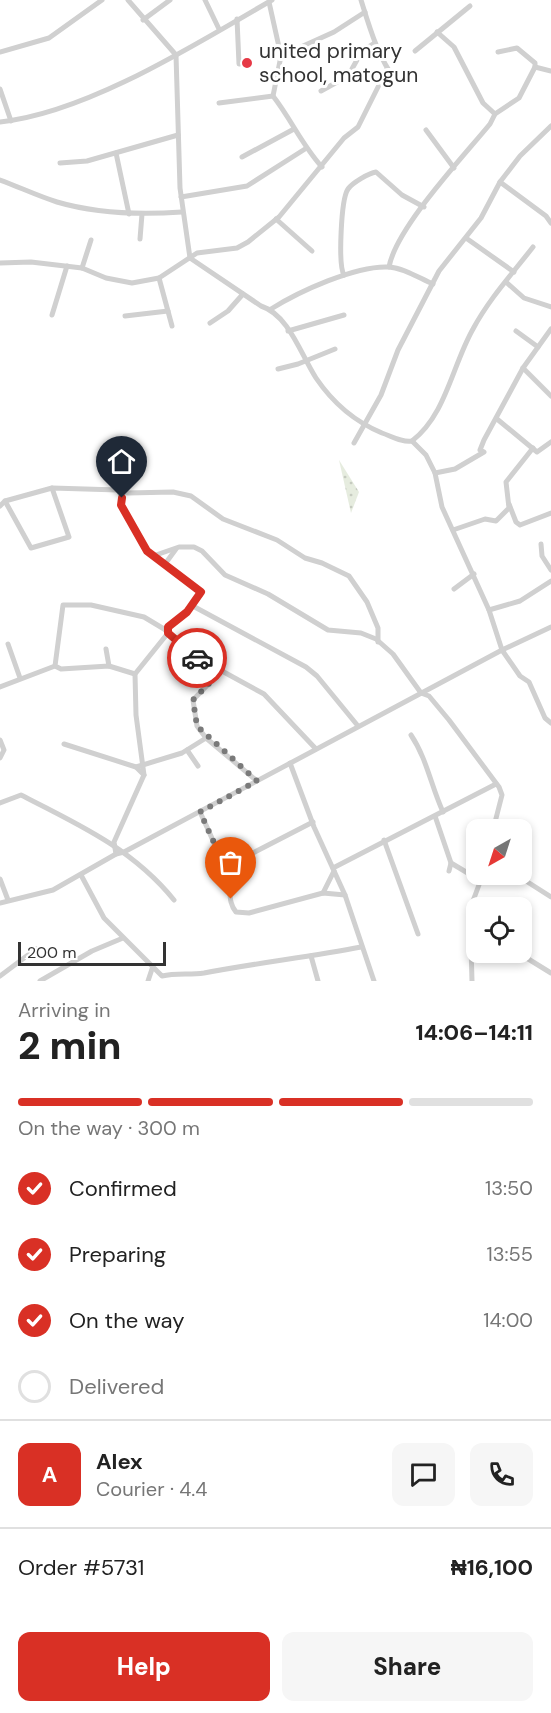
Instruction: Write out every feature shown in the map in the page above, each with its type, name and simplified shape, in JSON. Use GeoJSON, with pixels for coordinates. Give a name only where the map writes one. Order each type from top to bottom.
{"type":"FeatureCollection","features":[{"type":"Feature","properties":{"kind":"street"},"geometry":{"type":"LineString","coordinates":[[0,52],[49,38],[102,0]]}},
{"type":"Feature","properties":{"kind":"street"},"geometry":{"type":"LineString","coordinates":[[128,0],[142,20],[176,56],[182,212],[190,258],[243,294],[271,309],[340,407],[364,425],[407,442],[428,429],[472,329],[532,247]]}},
{"type":"Feature","properties":{"kind":"street"},"geometry":{"type":"LineString","coordinates":[[142,20],[170,0]]}},
{"type":"Feature","properties":{"kind":"street"},"geometry":{"type":"LineString","coordinates":[[205,0],[219,29]]}},
{"type":"Feature","properties":{"kind":"street"},"geometry":{"type":"LineString","coordinates":[[362,0],[375,43],[387,69],[396,81]]}},
{"type":"Feature","properties":{"kind":"street"},"geometry":{"type":"LineString","coordinates":[[0,122],[71,105],[176,56],[270,1],[281,56],[273,96],[285,111],[305,149],[322,167]]}},
{"type":"Feature","properties":{"kind":"street"},"geometry":{"type":"LineString","coordinates":[[415,51],[470,6]]}},
{"type":"Feature","properties":{"kind":"street"},"geometry":{"type":"LineString","coordinates":[[281,56],[334,32],[365,12]]}},
{"type":"Feature","properties":{"kind":"street"},"geometry":{"type":"LineString","coordinates":[[237,19],[239,64]]}},
{"type":"Feature","properties":{"kind":"street"},"geometry":{"type":"LineString","coordinates":[[437,32],[454,47],[483,103],[495,114]]}},
{"type":"Feature","properties":{"kind":"street"},"geometry":{"type":"LineString","coordinates":[[321,91],[348,76],[362,51],[375,43]]}},
{"type":"Feature","properties":{"kind":"street"},"geometry":{"type":"LineString","coordinates":[[389,267],[396,243],[490,124],[495,114],[519,98],[535,67],[536,63],[517,48],[498,52]]}},
{"type":"Feature","properties":{"kind":"street"},"geometry":{"type":"LineString","coordinates":[[535,67],[551,71]]}},
{"type":"Feature","properties":{"kind":"street"},"geometry":{"type":"LineString","coordinates":[[0,263],[31,262],[67,266],[82,268],[118,282],[146,282],[159,278],[197,253],[243,246],[276,219],[344,138],[358,127],[387,69]]}},
{"type":"Feature","properties":{"kind":"street"},"geometry":{"type":"LineString","coordinates":[[0,89],[11,121]]}},
{"type":"Feature","properties":{"kind":"street"},"geometry":{"type":"LineString","coordinates":[[219,103],[273,96]]}},
{"type":"Feature","properties":{"kind":"street"},"geometry":{"type":"LineString","coordinates":[[354,443],[381,395],[398,350],[433,284],[466,238],[500,182],[520,156],[551,127]]}},
{"type":"Feature","properties":{"kind":"street"},"geometry":{"type":"LineString","coordinates":[[242,158],[294,129]]}},
{"type":"Feature","properties":{"kind":"street"},"geometry":{"type":"LineString","coordinates":[[426,130],[454,168]]}},
{"type":"Feature","properties":{"kind":"street"},"geometry":{"type":"LineString","coordinates":[[60,162],[78,163],[178,135]]}},
{"type":"Feature","properties":{"kind":"street"},"geometry":{"type":"LineString","coordinates":[[181,197],[247,186],[305,149]]}},
{"type":"Feature","properties":{"kind":"street"},"geometry":{"type":"LineString","coordinates":[[116,153],[129,214]]}},
{"type":"Feature","properties":{"kind":"street"},"geometry":{"type":"LineString","coordinates":[[344,275],[340,265],[343,205],[348,189],[372,172],[376,172],[402,195],[424,207]]}},
{"type":"Feature","properties":{"kind":"street"},"geometry":{"type":"LineString","coordinates":[[0,180],[55,201],[129,214],[182,212]]}},
{"type":"Feature","properties":{"kind":"street"},"geometry":{"type":"LineString","coordinates":[[500,182],[549,214],[551,223]]}},
{"type":"Feature","properties":{"kind":"street"},"geometry":{"type":"LineString","coordinates":[[140,239],[142,214]]}},
{"type":"Feature","properties":{"kind":"street"},"geometry":{"type":"LineString","coordinates":[[276,219],[312,251]]}},
{"type":"Feature","properties":{"kind":"street"},"geometry":{"type":"LineString","coordinates":[[466,238],[514,272]]}},
{"type":"Feature","properties":{"kind":"street"},"geometry":{"type":"LineString","coordinates":[[82,268],[91,240]]}},
{"type":"Feature","properties":{"kind":"street"},"geometry":{"type":"LineString","coordinates":[[52,315],[67,266]]}},
{"type":"Feature","properties":{"kind":"street"},"geometry":{"type":"LineString","coordinates":[[271,309],[280,301],[344,275],[389,267],[433,284]]}},
{"type":"Feature","properties":{"kind":"street"},"geometry":{"type":"LineString","coordinates":[[159,278],[172,326]]}},
{"type":"Feature","properties":{"kind":"street"},"geometry":{"type":"LineString","coordinates":[[506,282],[524,298],[551,307]]}},
{"type":"Feature","properties":{"kind":"street"},"geometry":{"type":"LineString","coordinates":[[210,323],[228,311],[243,294]]}},
{"type":"Feature","properties":{"kind":"street"},"geometry":{"type":"LineString","coordinates":[[125,316],[168,311]]}},
{"type":"Feature","properties":{"kind":"street"},"geometry":{"type":"LineString","coordinates":[[288,331],[344,315]]}},
{"type":"Feature","properties":{"kind":"street"},"geometry":{"type":"LineString","coordinates":[[435,473],[455,469],[484,452],[480,450],[484,440],[523,368],[551,329]]}},
{"type":"Feature","properties":{"kind":"street"},"geometry":{"type":"LineString","coordinates":[[516,331],[538,347]]}},
{"type":"Feature","properties":{"kind":"street"},"geometry":{"type":"LineString","coordinates":[[278,369],[306,361],[335,348]]}},
{"type":"Feature","properties":{"kind":"street"},"geometry":{"type":"LineString","coordinates":[[523,368],[548,388],[551,396]]}},
{"type":"Feature","properties":{"kind":"street"},"geometry":{"type":"LineString","coordinates":[[497,419],[537,452],[551,442]]}},
{"type":"Feature","properties":{"kind":"street"},"geometry":{"type":"LineString","coordinates":[[412,441],[426,455],[435,473],[442,507],[474,574],[502,650],[520,676],[529,682],[545,718],[551,723]]}},
{"type":"Feature","properties":{"kind":"street"},"geometry":{"type":"LineString","coordinates":[[453,530],[485,519],[496,521],[509,508],[506,482],[533,448]]}},
{"type":"Feature","properties":{"kind":"street"},"geometry":{"type":"LineString","coordinates":[[6,501],[31,548],[69,537],[52,488]]}},
{"type":"Feature","properties":{"kind":"street"},"geometry":{"type":"LineString","coordinates":[[0,506],[6,501],[52,488],[118,490],[128,493],[173,492],[191,496],[223,519],[277,540],[305,558],[322,563],[349,576],[367,602],[378,628],[378,642]]}},
{"type":"Feature","properties":{"kind":"street"},"geometry":{"type":"LineString","coordinates":[[116,854],[113,845],[144,775],[136,715],[135,674],[168,633],[168,627],[187,612],[201,592],[146,550],[121,505],[122,498],[118,490]]}},
{"type":"Feature","properties":{"kind":"street"},"geometry":{"type":"LineString","coordinates":[[509,502],[519,524],[551,513]]}},
{"type":"Feature","properties":{"kind":"street"},"geometry":{"type":"LineString","coordinates":[[542,544],[542,556],[551,570]]}},
{"type":"Feature","properties":{"kind":"street"},"geometry":{"type":"LineString","coordinates":[[153,556],[188,545],[202,551],[225,574],[268,594],[328,630],[361,633],[378,642],[393,654],[421,693],[429,696],[449,720],[496,784],[502,795],[496,819]]}},
{"type":"Feature","properties":{"kind":"street"},"geometry":{"type":"LineString","coordinates":[[165,564],[170,554],[180,547]]}},
{"type":"Feature","properties":{"kind":"street"},"geometry":{"type":"LineString","coordinates":[[454,589],[474,574]]}},
{"type":"Feature","properties":{"kind":"street"},"geometry":{"type":"LineString","coordinates":[[489,610],[520,601],[551,581]]}},
{"type":"Feature","properties":{"kind":"street"},"geometry":{"type":"LineString","coordinates":[[56,666],[61,609],[68,603],[83,607],[93,605],[144,617],[168,633],[189,652],[220,672],[264,694],[316,749]]}},
{"type":"Feature","properties":{"kind":"street"},"geometry":{"type":"LineString","coordinates":[[191,605],[306,667],[317,676],[358,726]]}},
{"type":"Feature","properties":{"kind":"street"},"geometry":{"type":"LineString","coordinates":[[0,903],[53,890],[116,854],[200,812],[358,726],[502,650],[551,627]]}},
{"type":"Feature","properties":{"kind":"street"},"geometry":{"type":"LineString","coordinates":[[8,644],[20,678]]}},
{"type":"Feature","properties":{"kind":"street"},"geometry":{"type":"LineString","coordinates":[[106,650],[109,666]]}},
{"type":"Feature","properties":{"kind":"street"},"geometry":{"type":"LineString","coordinates":[[0,687],[56,666],[61,669],[109,666],[135,674]]}},
{"type":"Feature","properties":{"kind":"street"},"geometry":{"type":"LineString","coordinates":[[220,672],[193,700],[197,726],[207,738],[257,781]]}},
{"type":"Feature","properties":{"kind":"street"},"geometry":{"type":"LineString","coordinates":[[411,735],[424,754],[433,788],[443,812]]}},
{"type":"Feature","properties":{"kind":"street"},"geometry":{"type":"LineString","coordinates":[[64,744],[136,767],[187,750],[207,738]]}},
{"type":"Feature","properties":{"kind":"street"},"geometry":{"type":"LineString","coordinates":[[0,740],[4,750],[0,758]]}},
{"type":"Feature","properties":{"kind":"street"},"geometry":{"type":"LineString","coordinates":[[187,750],[198,766]]}},
{"type":"Feature","properties":{"kind":"street"},"geometry":{"type":"LineString","coordinates":[[290,763],[345,894],[374,981]]}},
{"type":"Feature","properties":{"kind":"street"},"geometry":{"type":"LineString","coordinates":[[136,767],[144,775]]}},
{"type":"Feature","properties":{"kind":"street"},"geometry":{"type":"LineString","coordinates":[[322,892],[334,869],[384,840],[496,784]]}},
{"type":"Feature","properties":{"kind":"street"},"geometry":{"type":"LineString","coordinates":[[0,803],[21,795],[94,831],[147,868],[174,900]]}},
{"type":"Feature","properties":{"kind":"street"},"geometry":{"type":"LineString","coordinates":[[200,812],[222,860],[229,884],[232,908],[236,912],[249,913],[322,892],[345,894]]}},
{"type":"Feature","properties":{"kind":"street"},"geometry":{"type":"LineString","coordinates":[[435,816],[451,863],[449,871]]}},
{"type":"Feature","properties":{"kind":"street"},"geometry":{"type":"LineString","coordinates":[[247,856],[313,822]]}},
{"type":"Feature","properties":{"kind":"street"},"geometry":{"type":"LineString","coordinates":[[384,840],[417,934]]}},
{"type":"Feature","properties":{"kind":"street"},"geometry":{"type":"LineString","coordinates":[[451,863],[466,872]]}},
{"type":"Feature","properties":{"kind":"street"},"geometry":{"type":"LineString","coordinates":[[81,875],[104,918],[123,938],[150,975],[186,975],[361,947]]}},
{"type":"Feature","properties":{"kind":"street"},"geometry":{"type":"LineString","coordinates":[[0,879],[8,900]]}},
{"type":"Feature","properties":{"kind":"street"},"geometry":{"type":"LineString","coordinates":[[532,885],[551,897]]}},
{"type":"Feature","properties":{"kind":"street"},"geometry":{"type":"LineString","coordinates":[[40,981],[92,951],[123,938]]}},
{"type":"Feature","properties":{"kind":"street"},"geometry":{"type":"LineString","coordinates":[[0,976],[36,949]]}},
{"type":"Feature","properties":{"kind":"street"},"geometry":{"type":"LineString","coordinates":[[311,956],[318,981]]}},
{"type":"Feature","properties":{"kind":"street"},"geometry":{"type":"LineString","coordinates":[[532,960],[550,970]]}},
{"type":"Feature","properties":{"kind":"street"},"geometry":{"type":"LineString","coordinates":[[472,981],[473,963]]}},
{"type":"Feature","properties":{"kind":"shaded area"},"geometry":{"type":"Polygon","coordinates":[[[339,460],[359,492],[351,513],[339,460]]]}},
{"type":"Feature","properties":{"kind":"way so far"},"geometry":{"type":"LineString","coordinates":[[197,658],[220,672],[193,700],[197,726],[207,738],[257,781],[200,812],[222,860],[231,899]]}},
{"type":"Feature","properties":{"kind":"place","name":"united primary school, matogun"},"geometry":{"type":"Point","coordinates":[247,63]}},
{"type":"Feature","properties":{"kind":"route"},"geometry":{"type":"LineString","coordinates":[[122,498],[121,505],[146,550],[201,592],[187,612],[168,627],[168,633],[197,658]]}}]}
